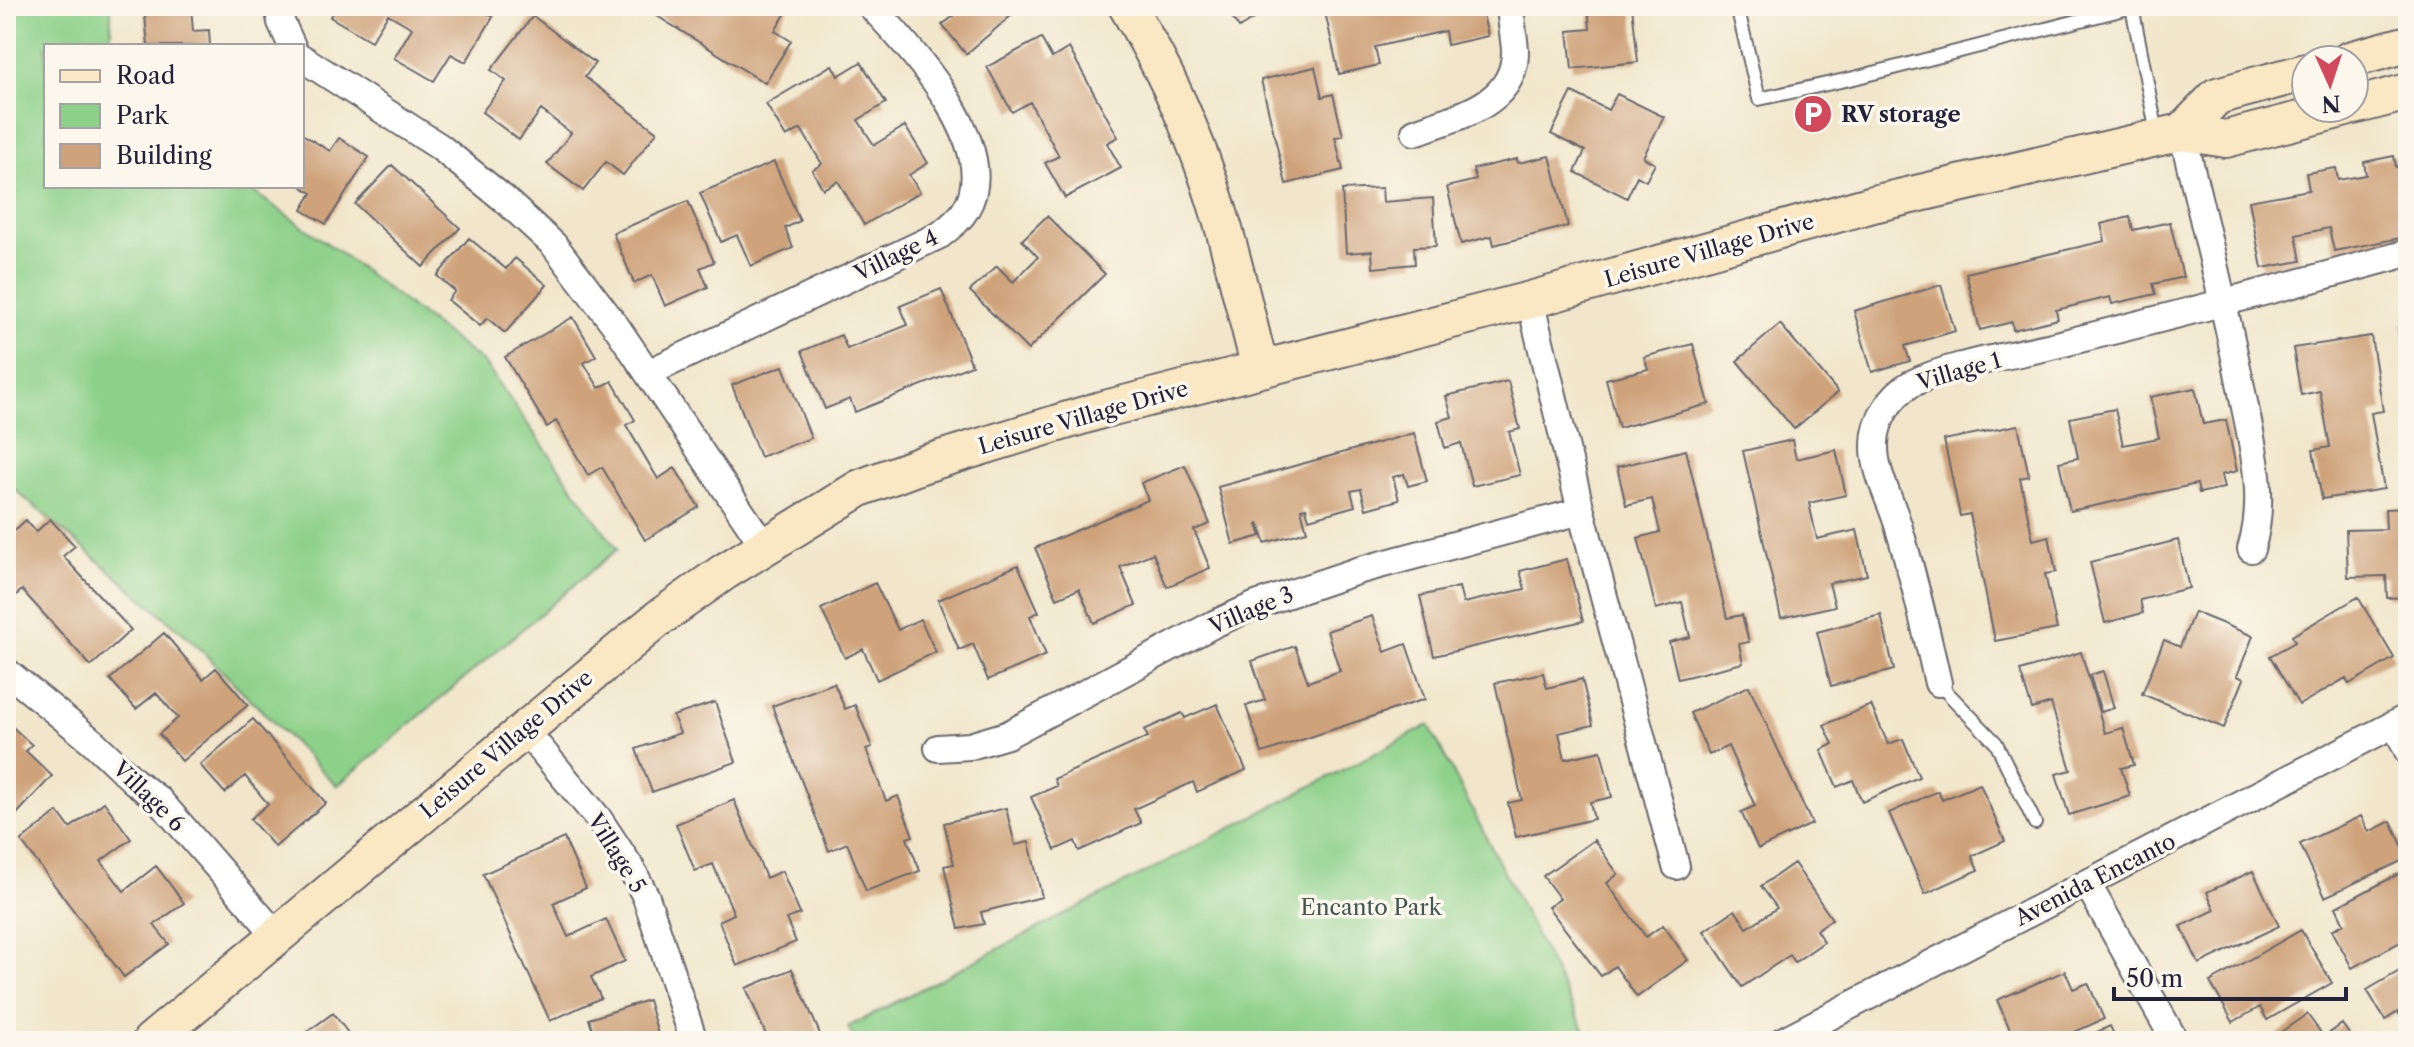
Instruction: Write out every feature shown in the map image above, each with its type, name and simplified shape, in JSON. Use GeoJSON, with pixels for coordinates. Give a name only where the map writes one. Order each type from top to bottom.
{"type":"FeatureCollection","features":[{"type":"Feature","properties":{"kind":"street"},"geometry":{"type":"LineString","coordinates":[[278,6],[290,44]]}},
{"type":"Feature","properties":{"kind":"street","name":"Village 4"},"geometry":{"type":"LineString","coordinates":[[648,373],[940,235],[955,224],[968,207],[974,187],[974,164],[968,141],[956,116],[917,59],[871,6]]}},
{"type":"Feature","properties":{"kind":"street"},"geometry":{"type":"LineString","coordinates":[[1127,6],[1161,67],[1194,140],[1223,228],[1260,368]]}},
{"type":"Feature","properties":{"kind":"street"},"geometry":{"type":"LineString","coordinates":[[1415,132],[1487,104],[1501,91],[1511,75],[1515,53],[1510,6]]}},
{"type":"Feature","properties":{"kind":"street"},"geometry":{"type":"LineString","coordinates":[[2370,54],[2408,44]]}},
{"type":"Feature","properties":{"kind":"street"},"geometry":{"type":"LineString","coordinates":[[304,59],[440,147],[554,245],[648,373],[764,546]]}},
{"type":"Feature","properties":{"kind":"street"},"geometry":{"type":"LineString","coordinates":[[2251,549],[2259,506],[2258,475],[2225,303],[2170,135],[2217,96],[2290,76]]}},
{"type":"Feature","properties":{"kind":"street"},"geometry":{"type":"LineString","coordinates":[[2370,102],[2408,92]]}},
{"type":"Feature","properties":{"kind":"street","name":"Leisure Village Drive"},"geometry":{"type":"LineString","coordinates":[[151,1041],[659,618],[764,546],[860,488],[924,464],[1088,414],[1530,300],[1873,204],[2170,135],[2226,139],[2290,122]]}},
{"type":"Feature","properties":{"kind":"street","name":"Village 1"},"geometry":{"type":"LineString","coordinates":[[1938,683],[1916,587],[1880,474],[1874,443],[1879,421],[1890,401],[1907,386],[1936,373],[2225,303],[2408,253]]}},
{"type":"Feature","properties":{"kind":"street"},"geometry":{"type":"LineString","coordinates":[[1530,300],[1581,511],[1676,866]]}},
{"type":"Feature","properties":{"kind":"street","name":"Village 3"},"geometry":{"type":"LineString","coordinates":[[938,748],[970,746],[1007,735],[1214,624],[1256,605],[1357,571],[1581,511]]}},
{"type":"Feature","properties":{"kind":"street","name":"Village 6"},"geometry":{"type":"LineString","coordinates":[[6,671],[159,800],[277,936]]}},
{"type":"Feature","properties":{"kind":"street"},"geometry":{"type":"LineString","coordinates":[[2401,720],[2408,751]]}},
{"type":"Feature","properties":{"kind":"street","name":"Avenida Encanto"},"geometry":{"type":"LineString","coordinates":[[1782,1041],[2401,720]]}},
{"type":"Feature","properties":{"kind":"street","name":"Village 5"},"geometry":{"type":"LineString","coordinates":[[524,729],[598,818],[631,868],[646,897],[694,1041]]}},
{"type":"Feature","properties":{"kind":"street"},"geometry":{"type":"LineString","coordinates":[[2087,883],[2175,1041]]}},
{"type":"Feature","properties":{"kind":"lane"},"geometry":{"type":"LineString","coordinates":[[1737,6],[1759,99],[1854,78],[2134,6],[2170,135]]}},
{"type":"Feature","properties":{"kind":"lane"},"geometry":{"type":"LineString","coordinates":[[1938,683],[1996,743],[2035,823]]}},
{"type":"Feature","properties":{"kind":"green space"},"geometry":{"type":"Polygon","coordinates":[[[6,6],[111,6],[111,44],[44,44],[44,188],[248,188],[338,251],[484,363],[617,549],[337,786],[189,638],[6,482],[6,6]]]}},
{"type":"Feature","properties":{"kind":"green space","name":"Encanto Park"},"geometry":{"type":"Polygon","coordinates":[[[1429,725],[1590,1041],[856,1041],[848,1027],[1429,725]]]}},
{"type":"Feature","properties":{"kind":"building"},"geometry":{"type":"Polygon","coordinates":[[[144,6],[191,6],[193,31],[209,30],[210,44],[148,44],[144,6]]]}},
{"type":"Feature","properties":{"kind":"building"},"geometry":{"type":"Polygon","coordinates":[[[337,6],[474,6],[493,17],[466,62],[451,54],[434,81],[394,58],[412,28],[388,14],[371,41],[330,17],[337,6]]]}},
{"type":"Feature","properties":{"kind":"building"},"geometry":{"type":"Polygon","coordinates":[[[641,6],[790,6],[775,31],[791,41],[765,83],[641,6]]]}},
{"type":"Feature","properties":{"kind":"building"},"geometry":{"type":"Polygon","coordinates":[[[956,6],[1016,6],[1019,9],[966,54],[942,25],[960,11],[956,6]]]}},
{"type":"Feature","properties":{"kind":"building"},"geometry":{"type":"Polygon","coordinates":[[[1224,6],[1274,6],[1239,28],[1224,6]]]}},
{"type":"Feature","properties":{"kind":"building"},"geometry":{"type":"Polygon","coordinates":[[[1350,6],[1481,6],[1488,36],[1447,45],[1445,31],[1375,47],[1379,65],[1339,74],[1325,12],[1350,6]]]}},
{"type":"Feature","properties":{"kind":"building"},"geometry":{"type":"Polygon","coordinates":[[[1588,6],[1632,6],[1638,62],[1572,69],[1568,31],[1590,29],[1588,6]]]}},
{"type":"Feature","properties":{"kind":"building"},"geometry":{"type":"Polygon","coordinates":[[[533,16],[595,63],[585,77],[657,132],[623,175],[606,162],[583,191],[547,164],[571,133],[541,110],[519,140],[482,112],[506,81],[491,70],[533,16]]]}},
{"type":"Feature","properties":{"kind":"building"},"geometry":{"type":"Polygon","coordinates":[[[1041,38],[1052,58],[1069,48],[1118,137],[1107,143],[1121,168],[1065,198],[1045,163],[1059,156],[1030,102],[1012,112],[987,67],[1041,38]]]}},
{"type":"Feature","properties":{"kind":"building"},"geometry":{"type":"Polygon","coordinates":[[[861,62],[886,103],[858,120],[874,145],[905,126],[928,163],[909,175],[920,192],[864,225],[838,181],[823,189],[812,170],[822,164],[801,129],[786,137],[766,104],[832,65],[838,76],[861,62]]]}},
{"type":"Feature","properties":{"kind":"building"},"geometry":{"type":"Polygon","coordinates":[[[1315,67],[1322,97],[1333,94],[1343,136],[1335,137],[1343,170],[1286,184],[1261,80],[1315,67]]]}},
{"type":"Feature","properties":{"kind":"building"},"geometry":{"type":"Polygon","coordinates":[[[1572,92],[1608,110],[1617,94],[1664,117],[1643,157],[1655,164],[1646,181],[1637,176],[1627,198],[1575,172],[1585,151],[1551,134],[1572,92]]]}},
{"type":"Feature","properties":{"kind":"building"},"geometry":{"type":"Polygon","coordinates":[[[304,135],[330,151],[339,138],[369,157],[326,224],[302,210],[312,193],[304,188],[304,135]]]}},
{"type":"Feature","properties":{"kind":"building"},"geometry":{"type":"Polygon","coordinates":[[[1550,156],[1568,226],[1494,245],[1492,236],[1461,244],[1447,187],[1476,180],[1473,169],[1517,159],[1518,163],[1550,156]]]}},
{"type":"Feature","properties":{"kind":"building"},"geometry":{"type":"Polygon","coordinates":[[[2394,156],[2396,167],[2408,164],[2408,208],[2401,210],[2406,237],[2334,251],[2329,228],[2296,235],[2301,261],[2262,268],[2249,201],[2309,190],[2306,173],[2336,168],[2338,180],[2366,175],[2364,162],[2394,156]]]}},
{"type":"Feature","properties":{"kind":"building"},"geometry":{"type":"Polygon","coordinates":[[[774,162],[800,221],[785,228],[793,248],[751,266],[737,235],[721,242],[700,193],[774,162]]]}},
{"type":"Feature","properties":{"kind":"building"},"geometry":{"type":"Polygon","coordinates":[[[392,165],[460,228],[423,267],[355,204],[392,165]]]}},
{"type":"Feature","properties":{"kind":"building"},"geometry":{"type":"Polygon","coordinates":[[[1382,188],[1383,202],[1433,198],[1436,246],[1414,247],[1415,264],[1373,268],[1372,251],[1346,253],[1342,190],[1382,188]]]}},
{"type":"Feature","properties":{"kind":"building"},"geometry":{"type":"Polygon","coordinates":[[[688,201],[714,262],[700,268],[708,287],[665,306],[652,275],[634,283],[613,233],[688,201]]]}},
{"type":"Feature","properties":{"kind":"building"},"geometry":{"type":"Polygon","coordinates":[[[1047,216],[1105,274],[1028,350],[970,291],[997,266],[1013,282],[1038,257],[1022,240],[1047,216]]]}},
{"type":"Feature","properties":{"kind":"building"},"geometry":{"type":"Polygon","coordinates":[[[2130,217],[2133,230],[2170,222],[2183,277],[2153,284],[2156,294],[2112,304],[2110,297],[2056,310],[2058,319],[2013,330],[2012,322],[1980,330],[1966,273],[2105,241],[2101,224],[2130,217]]]}},
{"type":"Feature","properties":{"kind":"building"},"geometry":{"type":"Polygon","coordinates":[[[469,238],[506,269],[515,258],[547,285],[505,333],[487,318],[480,326],[448,300],[455,291],[437,276],[469,238]]]}},
{"type":"Feature","properties":{"kind":"building"},"geometry":{"type":"Polygon","coordinates":[[[1941,285],[1955,331],[1905,346],[1910,361],[1872,372],[1854,311],[1941,285]]]}},
{"type":"Feature","properties":{"kind":"building"},"geometry":{"type":"Polygon","coordinates":[[[941,289],[972,365],[855,412],[850,399],[825,409],[802,351],[841,335],[847,349],[908,325],[900,306],[941,289]]]}},
{"type":"Feature","properties":{"kind":"building"},"geometry":{"type":"Polygon","coordinates":[[[573,317],[596,356],[584,363],[599,388],[612,381],[635,420],[626,425],[658,479],[675,468],[699,507],[645,540],[602,467],[588,475],[556,421],[547,427],[505,357],[573,317]]]}},
{"type":"Feature","properties":{"kind":"building"},"geometry":{"type":"Polygon","coordinates":[[[2408,322],[2408,347],[2406,347],[2402,323],[2408,322]]]}},
{"type":"Feature","properties":{"kind":"building"},"geometry":{"type":"Polygon","coordinates":[[[1780,324],[1838,392],[1794,429],[1737,361],[1780,324]]]}},
{"type":"Feature","properties":{"kind":"building"},"geometry":{"type":"Polygon","coordinates":[[[2371,336],[2383,411],[2371,413],[2384,489],[2322,499],[2313,450],[2330,447],[2320,391],[2301,395],[2293,348],[2371,336]]]}},
{"type":"Feature","properties":{"kind":"building"},"geometry":{"type":"Polygon","coordinates":[[[1693,344],[1709,404],[1619,428],[1606,379],[1648,369],[1644,357],[1693,344]]]}},
{"type":"Feature","properties":{"kind":"building"},"geometry":{"type":"Polygon","coordinates":[[[783,366],[811,438],[760,457],[732,385],[783,366]]]}},
{"type":"Feature","properties":{"kind":"building"},"geometry":{"type":"Polygon","coordinates":[[[1508,381],[1520,429],[1509,432],[1520,475],[1472,486],[1461,443],[1445,448],[1438,421],[1452,417],[1446,396],[1508,381]]]}},
{"type":"Feature","properties":{"kind":"building"},"geometry":{"type":"Polygon","coordinates":[[[2195,388],[2203,424],[2226,420],[2237,471],[2221,475],[2224,488],[2199,493],[2197,484],[2070,511],[2059,462],[2078,458],[2070,418],[2115,409],[2123,445],[2159,438],[2150,397],[2195,388]]]}},
{"type":"Feature","properties":{"kind":"building"},"geometry":{"type":"Polygon","coordinates":[[[2018,425],[2029,476],[2020,478],[2033,540],[2049,536],[2056,572],[2045,574],[2057,629],[1995,641],[1970,514],[1960,516],[1944,440],[2018,425]]]}},
{"type":"Feature","properties":{"kind":"building"},"geometry":{"type":"Polygon","coordinates":[[[1414,433],[1427,481],[1408,486],[1404,474],[1393,477],[1399,500],[1366,509],[1361,489],[1351,491],[1355,506],[1309,519],[1306,508],[1301,509],[1307,531],[1265,543],[1259,524],[1261,536],[1233,544],[1218,487],[1414,433]]]}},
{"type":"Feature","properties":{"kind":"building"},"geometry":{"type":"Polygon","coordinates":[[[1792,440],[1796,459],[1836,450],[1846,495],[1809,503],[1817,539],[1857,530],[1867,575],[1829,583],[1835,606],[1781,618],[1743,451],[1792,440]]]}},
{"type":"Feature","properties":{"kind":"building"},"geometry":{"type":"Polygon","coordinates":[[[1686,450],[1727,618],[1742,615],[1749,642],[1739,644],[1743,663],[1678,679],[1669,642],[1690,637],[1682,602],[1656,609],[1638,538],[1660,532],[1652,499],[1626,505],[1617,467],[1686,450]]]}},
{"type":"Feature","properties":{"kind":"building"},"geometry":{"type":"Polygon","coordinates":[[[1185,465],[1210,524],[1194,530],[1210,568],[1167,587],[1153,553],[1120,567],[1136,605],[1094,623],[1079,589],[1057,598],[1035,548],[1148,500],[1141,483],[1185,465]]]}},
{"type":"Feature","properties":{"kind":"building"},"geometry":{"type":"Polygon","coordinates":[[[2408,508],[2408,597],[2387,598],[2386,576],[2348,577],[2346,530],[2386,529],[2385,509],[2408,508]]]}},
{"type":"Feature","properties":{"kind":"building"},"geometry":{"type":"Polygon","coordinates":[[[50,519],[75,546],[63,556],[131,630],[91,666],[22,590],[13,598],[6,590],[6,538],[26,520],[36,532],[50,519]]]}},
{"type":"Feature","properties":{"kind":"building"},"geometry":{"type":"Polygon","coordinates":[[[2178,540],[2189,588],[2140,600],[2143,613],[2105,623],[2090,562],[2178,540]]]}},
{"type":"Feature","properties":{"kind":"building"},"geometry":{"type":"Polygon","coordinates":[[[1567,559],[1583,621],[1434,656],[1420,596],[1459,587],[1463,603],[1525,589],[1520,571],[1567,559]]]}},
{"type":"Feature","properties":{"kind":"building"},"geometry":{"type":"Polygon","coordinates":[[[1018,565],[1039,612],[1030,616],[1046,655],[988,680],[973,644],[959,650],[938,600],[1018,565]]]}},
{"type":"Feature","properties":{"kind":"building"},"geometry":{"type":"Polygon","coordinates":[[[875,583],[898,630],[920,619],[936,652],[877,680],[863,649],[845,658],[821,609],[875,583]]]}},
{"type":"Feature","properties":{"kind":"building"},"geometry":{"type":"Polygon","coordinates":[[[2358,597],[2394,658],[2349,684],[2346,678],[2299,705],[2270,656],[2295,642],[2292,636],[2358,597]]]}},
{"type":"Feature","properties":{"kind":"building"},"geometry":{"type":"Polygon","coordinates":[[[2194,612],[2253,636],[2237,676],[2244,679],[2224,728],[2142,694],[2164,640],[2180,647],[2194,612]]]}},
{"type":"Feature","properties":{"kind":"building"},"geometry":{"type":"Polygon","coordinates":[[[1881,615],[1894,670],[1831,686],[1817,632],[1881,615]]]}},
{"type":"Feature","properties":{"kind":"building"},"geometry":{"type":"Polygon","coordinates":[[[1372,616],[1385,652],[1406,644],[1425,699],[1262,753],[1246,706],[1265,700],[1252,661],[1295,646],[1308,682],[1340,671],[1327,631],[1372,616]]]}},
{"type":"Feature","properties":{"kind":"building"},"geometry":{"type":"Polygon","coordinates":[[[164,633],[203,679],[216,668],[248,705],[182,761],[159,734],[178,718],[156,693],[136,709],[110,679],[164,633]]]}},
{"type":"Feature","properties":{"kind":"building"},"geometry":{"type":"Polygon","coordinates":[[[2081,652],[2105,733],[2123,728],[2134,765],[2121,768],[2130,796],[2069,815],[2056,774],[2071,770],[2051,703],[2032,709],[2020,671],[2081,652]]]}},
{"type":"Feature","properties":{"kind":"building"},"geometry":{"type":"Polygon","coordinates":[[[2103,671],[2114,708],[2101,712],[2090,675],[2103,671]]]}},
{"type":"Feature","properties":{"kind":"building"},"geometry":{"type":"Polygon","coordinates":[[[1543,673],[1547,688],[1582,679],[1593,725],[1559,733],[1565,759],[1601,751],[1612,797],[1590,802],[1594,819],[1516,837],[1508,803],[1522,800],[1495,683],[1543,673]]]}},
{"type":"Feature","properties":{"kind":"building"},"geometry":{"type":"Polygon","coordinates":[[[834,683],[845,709],[855,705],[872,747],[866,749],[886,801],[898,796],[913,836],[907,838],[920,871],[866,891],[847,843],[829,851],[772,706],[834,683]]]}},
{"type":"Feature","properties":{"kind":"building"},"geometry":{"type":"Polygon","coordinates":[[[1749,686],[1812,824],[1758,849],[1741,812],[1755,806],[1728,746],[1709,755],[1690,713],[1749,686]]]}},
{"type":"Feature","properties":{"kind":"building"},"geometry":{"type":"Polygon","coordinates":[[[715,702],[736,762],[652,792],[636,749],[680,733],[673,716],[715,702]]]}},
{"type":"Feature","properties":{"kind":"building"},"geometry":{"type":"Polygon","coordinates":[[[1217,704],[1246,770],[1197,792],[1193,782],[1134,809],[1141,823],[1079,851],[1075,841],[1055,850],[1031,797],[1057,786],[1054,779],[1148,737],[1144,730],[1182,713],[1185,718],[1217,704]]]}},
{"type":"Feature","properties":{"kind":"building"},"geometry":{"type":"Polygon","coordinates":[[[1871,705],[1888,744],[1903,739],[1919,777],[1862,802],[1853,780],[1837,787],[1821,750],[1833,744],[1824,725],[1871,705]]]}},
{"type":"Feature","properties":{"kind":"building"},"geometry":{"type":"Polygon","coordinates":[[[253,719],[326,803],[275,847],[250,819],[268,804],[245,776],[225,793],[200,765],[253,719]]]}},
{"type":"Feature","properties":{"kind":"building"},"geometry":{"type":"Polygon","coordinates":[[[6,721],[32,745],[26,751],[52,776],[14,817],[6,810],[6,721]]]}},
{"type":"Feature","properties":{"kind":"building"},"geometry":{"type":"Polygon","coordinates":[[[1980,784],[2005,841],[1972,856],[1978,870],[1925,894],[1889,813],[1938,791],[1942,800],[1980,784]]]}},
{"type":"Feature","properties":{"kind":"building"},"geometry":{"type":"Polygon","coordinates":[[[734,800],[766,878],[782,871],[800,914],[786,919],[796,942],[737,966],[719,921],[734,914],[713,864],[695,871],[676,824],[734,800]]]}},
{"type":"Feature","properties":{"kind":"building"},"geometry":{"type":"Polygon","coordinates":[[[104,802],[131,839],[101,861],[124,891],[156,866],[184,903],[154,925],[169,944],[124,977],[21,841],[58,812],[70,828],[104,802]]]}},
{"type":"Feature","properties":{"kind":"building"},"geometry":{"type":"Polygon","coordinates":[[[1006,808],[1015,845],[1029,842],[1042,897],[981,912],[984,924],[959,929],[944,866],[954,864],[944,823],[1006,808]]]}},
{"type":"Feature","properties":{"kind":"building"},"geometry":{"type":"Polygon","coordinates":[[[2361,816],[2369,832],[2391,821],[2408,858],[2325,897],[2300,844],[2361,816]]]}},
{"type":"Feature","properties":{"kind":"building"},"geometry":{"type":"Polygon","coordinates":[[[564,838],[586,888],[553,903],[568,937],[606,919],[625,961],[591,977],[601,998],[550,1021],[483,874],[564,838]]]}},
{"type":"Feature","properties":{"kind":"building"},"geometry":{"type":"Polygon","coordinates":[[[1594,840],[1618,874],[1607,883],[1646,937],[1663,925],[1688,960],[1637,997],[1615,966],[1601,976],[1548,907],[1560,899],[1543,876],[1594,840]]]}},
{"type":"Feature","properties":{"kind":"building"},"geometry":{"type":"Polygon","coordinates":[[[1794,863],[1832,919],[1816,930],[1824,942],[1795,962],[1790,955],[1742,987],[1704,931],[1735,910],[1747,928],[1777,908],[1761,886],[1794,863]]]}},
{"type":"Feature","properties":{"kind":"building"},"geometry":{"type":"Polygon","coordinates":[[[2408,869],[2408,911],[2405,913],[2408,938],[2352,968],[2332,930],[2344,924],[2336,907],[2408,869]]]}},
{"type":"Feature","properties":{"kind":"building"},"geometry":{"type":"Polygon","coordinates":[[[2253,871],[2279,926],[2199,964],[2181,926],[2215,910],[2207,892],[2253,871]]]}},
{"type":"Feature","properties":{"kind":"building"},"geometry":{"type":"Polygon","coordinates":[[[2301,930],[2332,983],[2267,1020],[2260,1007],[2233,1022],[2210,982],[2301,930]]]}},
{"type":"Feature","properties":{"kind":"building"},"geometry":{"type":"Polygon","coordinates":[[[2408,966],[2408,1029],[2398,1012],[2385,1020],[2367,990],[2408,966]]]}},
{"type":"Feature","properties":{"kind":"building"},"geometry":{"type":"Polygon","coordinates":[[[792,969],[823,1041],[751,1041],[766,1035],[746,988],[792,969]]]}},
{"type":"Feature","properties":{"kind":"building"},"geometry":{"type":"Polygon","coordinates":[[[2065,971],[2073,989],[2088,983],[2104,1019],[2054,1041],[2015,1041],[1997,1000],[2065,971]]]}},
{"type":"Feature","properties":{"kind":"building"},"geometry":{"type":"Polygon","coordinates":[[[648,1000],[660,1041],[596,1041],[589,1019],[648,1000]]]}},
{"type":"Feature","properties":{"kind":"building"},"geometry":{"type":"Polygon","coordinates":[[[333,1013],[354,1041],[295,1041],[333,1013]]]}},
{"type":"Feature","properties":{"kind":"building"},"geometry":{"type":"Polygon","coordinates":[[[2307,1014],[2324,1037],[2342,1024],[2354,1041],[2268,1041],[2307,1014]]]}},
{"type":"Feature","properties":{"kind":"building"},"geometry":{"type":"Polygon","coordinates":[[[2110,1026],[2117,1041],[2077,1041],[2110,1026]]]}},
{"type":"Feature","properties":{"kind":"place","name":"RV storage"},"geometry":{"type":"Point","coordinates":[1813,114]}}]}
